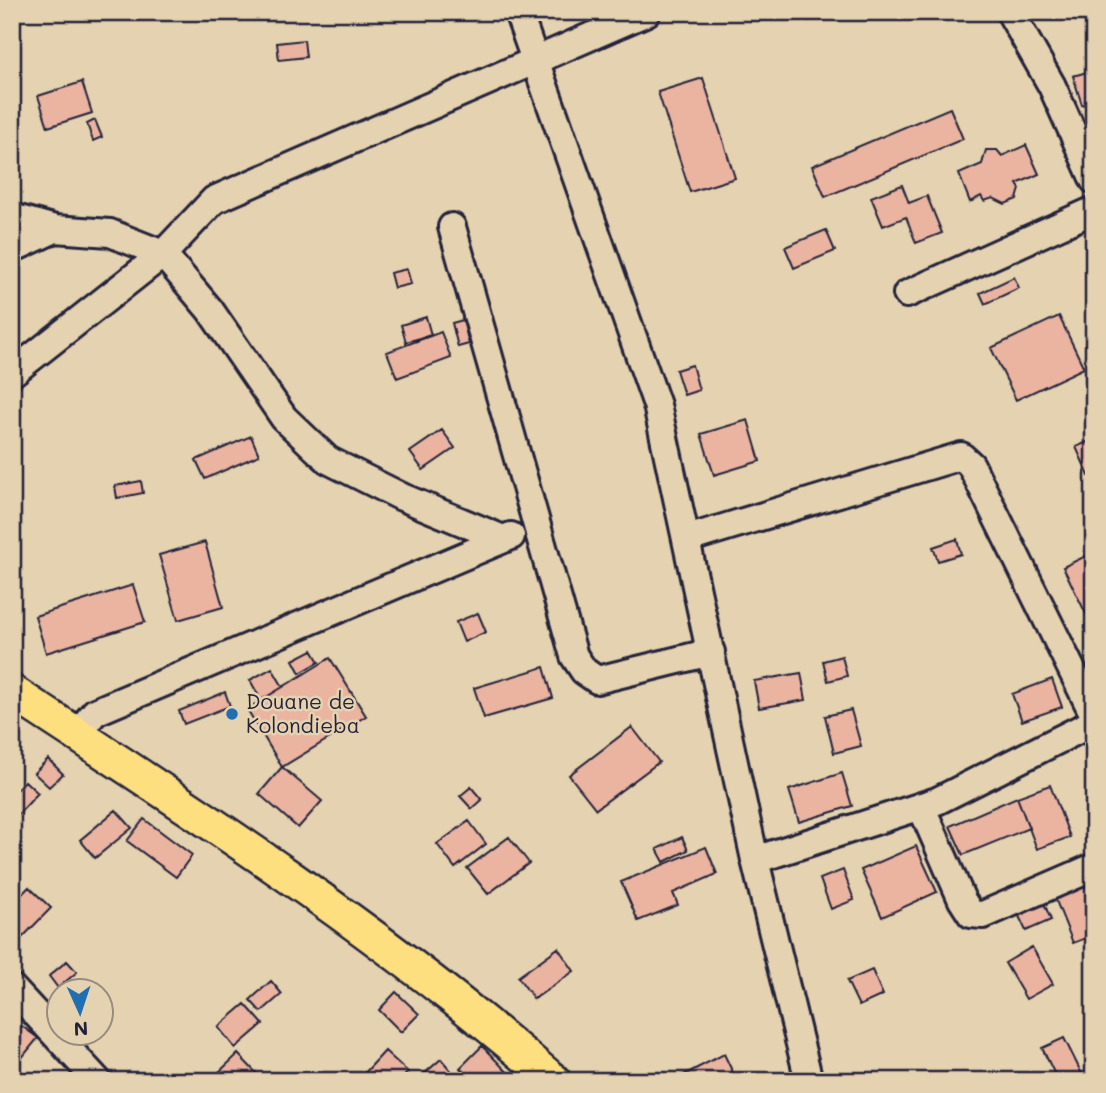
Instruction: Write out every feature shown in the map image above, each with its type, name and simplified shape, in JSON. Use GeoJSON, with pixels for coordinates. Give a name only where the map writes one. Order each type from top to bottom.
{"type":"FeatureCollection","features":[{"type":"Feature","properties":{"kind":"main road"},"geometry":{"type":"LineString","coordinates":[[12,692],[230,834],[492,1027],[554,1081]]}},
{"type":"Feature","properties":{"kind":"street"},"geometry":{"type":"LineString","coordinates":[[518,12],[657,405],[755,860],[809,1081]]}},
{"type":"Feature","properties":{"kind":"street"},"geometry":{"type":"LineString","coordinates":[[12,373],[163,254],[214,200],[646,12]]}},
{"type":"Feature","properties":{"kind":"street"},"geometry":{"type":"LineString","coordinates":[[1010,12],[1052,86],[1094,180]]}},
{"type":"Feature","properties":{"kind":"street"},"geometry":{"type":"LineString","coordinates":[[906,294],[1094,210]]}},
{"type":"Feature","properties":{"kind":"street"},"geometry":{"type":"LineString","coordinates":[[12,217],[55,229],[110,233],[163,254],[210,310],[284,418],[328,460],[402,496],[503,539]]}},
{"type":"Feature","properties":{"kind":"street"},"geometry":{"type":"LineString","coordinates":[[452,227],[574,656],[584,671],[597,680],[711,652]]}},
{"type":"Feature","properties":{"kind":"street"},"geometry":{"type":"LineString","coordinates":[[12,249],[55,229]]}},
{"type":"Feature","properties":{"kind":"street"},"geometry":{"type":"LineString","coordinates":[[687,539],[961,456],[971,465],[1094,715]]}},
{"type":"Feature","properties":{"kind":"street"},"geometry":{"type":"LineString","coordinates":[[77,734],[95,712],[538,524]]}},
{"type":"Feature","properties":{"kind":"street"},"geometry":{"type":"LineString","coordinates":[[755,860],[921,806],[1094,722]]}},
{"type":"Feature","properties":{"kind":"street"},"geometry":{"type":"LineString","coordinates":[[921,806],[961,900],[971,914],[983,915],[1094,867]]}},
{"type":"Feature","properties":{"kind":"street"},"geometry":{"type":"LineString","coordinates":[[12,988],[98,1081]]}},
{"type":"Feature","properties":{"kind":"building"},"geometry":{"type":"Polygon","coordinates":[[[304,40],[306,57],[279,60],[277,43],[304,40]]]}},
{"type":"Feature","properties":{"kind":"building"},"geometry":{"type":"Polygon","coordinates":[[[1094,70],[1094,101],[1082,105],[1073,76],[1094,70]]]}},
{"type":"Feature","properties":{"kind":"building"},"geometry":{"type":"Polygon","coordinates":[[[703,78],[735,178],[690,192],[658,92],[703,78]]]}},
{"type":"Feature","properties":{"kind":"building"},"geometry":{"type":"Polygon","coordinates":[[[82,82],[92,113],[48,127],[38,96],[82,82]]]}},
{"type":"Feature","properties":{"kind":"building"},"geometry":{"type":"Polygon","coordinates":[[[950,108],[963,139],[825,197],[812,166],[950,108]]]}},
{"type":"Feature","properties":{"kind":"building"},"geometry":{"type":"Polygon","coordinates":[[[95,120],[102,137],[93,141],[87,124],[95,120]]]}},
{"type":"Feature","properties":{"kind":"building"},"geometry":{"type":"Polygon","coordinates":[[[1026,145],[1039,174],[1017,184],[1020,189],[1017,199],[1005,204],[993,198],[984,201],[981,196],[970,202],[959,174],[982,164],[986,150],[997,150],[1002,156],[1026,145]]]}},
{"type":"Feature","properties":{"kind":"building"},"geometry":{"type":"Polygon","coordinates":[[[902,185],[909,203],[927,196],[942,233],[916,243],[906,217],[883,226],[871,197],[902,185]]]}},
{"type":"Feature","properties":{"kind":"building"},"geometry":{"type":"Polygon","coordinates":[[[826,230],[835,251],[794,268],[785,247],[826,230]]]}},
{"type":"Feature","properties":{"kind":"building"},"geometry":{"type":"Polygon","coordinates":[[[407,269],[411,284],[394,288],[390,273],[407,269]]]}},
{"type":"Feature","properties":{"kind":"building"},"geometry":{"type":"Polygon","coordinates":[[[1014,277],[1019,288],[985,304],[980,293],[1014,277]]]}},
{"type":"Feature","properties":{"kind":"building"},"geometry":{"type":"Polygon","coordinates":[[[1059,316],[1084,368],[1016,400],[991,348],[1059,316]]]}},
{"type":"Feature","properties":{"kind":"building"},"geometry":{"type":"Polygon","coordinates":[[[426,317],[431,335],[406,342],[401,325],[426,317]]]}},
{"type":"Feature","properties":{"kind":"building"},"geometry":{"type":"Polygon","coordinates":[[[463,320],[469,344],[458,347],[452,323],[463,320]]]}},
{"type":"Feature","properties":{"kind":"building"},"geometry":{"type":"Polygon","coordinates":[[[441,332],[451,358],[397,378],[387,352],[441,332]]]}},
{"type":"Feature","properties":{"kind":"building"},"geometry":{"type":"Polygon","coordinates":[[[692,365],[699,390],[684,395],[676,370],[692,365]]]}},
{"type":"Feature","properties":{"kind":"building"},"geometry":{"type":"Polygon","coordinates":[[[748,420],[760,461],[714,475],[701,434],[748,420]]]}},
{"type":"Feature","properties":{"kind":"building"},"geometry":{"type":"Polygon","coordinates":[[[442,430],[455,448],[423,470],[410,452],[442,430]]]}},
{"type":"Feature","properties":{"kind":"building"},"geometry":{"type":"Polygon","coordinates":[[[251,436],[259,455],[205,479],[196,460],[251,436]]]}},
{"type":"Feature","properties":{"kind":"building"},"geometry":{"type":"Polygon","coordinates":[[[1094,439],[1094,474],[1089,476],[1076,447],[1094,439]]]}},
{"type":"Feature","properties":{"kind":"building"},"geometry":{"type":"Polygon","coordinates":[[[141,481],[143,493],[117,498],[115,486],[141,481]]]}},
{"type":"Feature","properties":{"kind":"building"},"geometry":{"type":"Polygon","coordinates":[[[957,539],[961,554],[938,561],[933,547],[957,539]]]}},
{"type":"Feature","properties":{"kind":"building"},"geometry":{"type":"Polygon","coordinates":[[[205,542],[223,607],[178,620],[159,555],[205,542]]]}},
{"type":"Feature","properties":{"kind":"building"},"geometry":{"type":"Polygon","coordinates":[[[1094,552],[1094,620],[1090,622],[1063,567],[1094,552]]]}},
{"type":"Feature","properties":{"kind":"building"},"geometry":{"type":"Polygon","coordinates":[[[133,585],[145,622],[46,653],[35,616],[133,585]]]}},
{"type":"Feature","properties":{"kind":"building"},"geometry":{"type":"Polygon","coordinates":[[[478,613],[486,632],[464,642],[456,622],[478,613]]]}},
{"type":"Feature","properties":{"kind":"building"},"geometry":{"type":"Polygon","coordinates":[[[312,650],[319,662],[300,673],[293,660],[312,650]]]}},
{"type":"Feature","properties":{"kind":"building"},"geometry":{"type":"Polygon","coordinates":[[[842,656],[847,676],[828,681],[823,661],[842,656]]]}},
{"type":"Feature","properties":{"kind":"building"},"geometry":{"type":"Polygon","coordinates":[[[330,658],[366,716],[282,767],[247,709],[330,658]]]}},
{"type":"Feature","properties":{"kind":"building"},"geometry":{"type":"Polygon","coordinates":[[[544,667],[553,698],[484,718],[474,688],[544,667]]]}},
{"type":"Feature","properties":{"kind":"building"},"geometry":{"type":"Polygon","coordinates":[[[272,668],[283,687],[261,700],[250,680],[272,668]]]}},
{"type":"Feature","properties":{"kind":"building"},"geometry":{"type":"Polygon","coordinates":[[[801,673],[806,700],[759,708],[754,681],[801,673]]]}},
{"type":"Feature","properties":{"kind":"building"},"geometry":{"type":"Polygon","coordinates":[[[1052,679],[1062,707],[1022,721],[1012,694],[1052,679]]]}},
{"type":"Feature","properties":{"kind":"building"},"geometry":{"type":"Polygon","coordinates":[[[225,692],[230,706],[184,724],[179,711],[225,692]]]}},
{"type":"Feature","properties":{"kind":"building"},"geometry":{"type":"Polygon","coordinates":[[[851,710],[861,746],[834,753],[825,716],[851,710]]]}},
{"type":"Feature","properties":{"kind":"building"},"geometry":{"type":"Polygon","coordinates":[[[632,727],[659,762],[596,809],[569,775],[632,727]]]}},
{"type":"Feature","properties":{"kind":"building"},"geometry":{"type":"Polygon","coordinates":[[[48,759],[63,774],[49,787],[34,773],[48,759]]]}},
{"type":"Feature","properties":{"kind":"building"},"geometry":{"type":"Polygon","coordinates":[[[282,767],[322,801],[298,828],[259,794],[282,767]]]}},
{"type":"Feature","properties":{"kind":"building"},"geometry":{"type":"Polygon","coordinates":[[[842,773],[852,806],[799,822],[789,790],[842,773]]]}},
{"type":"Feature","properties":{"kind":"building"},"geometry":{"type":"Polygon","coordinates":[[[25,781],[38,793],[15,818],[12,795],[25,781]]]}},
{"type":"Feature","properties":{"kind":"building"},"geometry":{"type":"Polygon","coordinates":[[[1050,785],[1070,837],[1037,849],[1017,797],[1050,785]]]}},
{"type":"Feature","properties":{"kind":"building"},"geometry":{"type":"Polygon","coordinates":[[[471,787],[482,800],[472,809],[460,796],[471,787]]]}},
{"type":"Feature","properties":{"kind":"building"},"geometry":{"type":"Polygon","coordinates":[[[1017,797],[1029,828],[963,855],[950,826],[1017,797]]]}},
{"type":"Feature","properties":{"kind":"building"},"geometry":{"type":"Polygon","coordinates":[[[116,810],[132,828],[95,858],[80,840],[116,810]]]}},
{"type":"Feature","properties":{"kind":"building"},"geometry":{"type":"Polygon","coordinates":[[[144,819],[192,855],[176,877],[127,841],[144,819]]]}},
{"type":"Feature","properties":{"kind":"building"},"geometry":{"type":"Polygon","coordinates":[[[469,821],[486,844],[455,868],[437,844],[469,821]]]}},
{"type":"Feature","properties":{"kind":"building"},"geometry":{"type":"Polygon","coordinates":[[[509,837],[529,863],[488,894],[467,868],[509,837]]]}},
{"type":"Feature","properties":{"kind":"building"},"geometry":{"type":"Polygon","coordinates":[[[682,837],[688,850],[664,862],[657,849],[682,837]]]}},
{"type":"Feature","properties":{"kind":"building"},"geometry":{"type":"Polygon","coordinates":[[[916,846],[937,892],[882,917],[861,870],[916,846]]]}},
{"type":"Feature","properties":{"kind":"building"},"geometry":{"type":"Polygon","coordinates":[[[706,847],[717,874],[673,893],[678,905],[638,921],[621,882],[706,847]]]}},
{"type":"Feature","properties":{"kind":"building"},"geometry":{"type":"Polygon","coordinates":[[[843,870],[854,900],[831,909],[820,879],[843,870]]]}},
{"type":"Feature","properties":{"kind":"building"},"geometry":{"type":"Polygon","coordinates":[[[1094,883],[1094,935],[1073,943],[1055,898],[1094,883]]]}},
{"type":"Feature","properties":{"kind":"building"},"geometry":{"type":"Polygon","coordinates":[[[29,887],[51,908],[12,948],[12,904],[29,887]]]}},
{"type":"Feature","properties":{"kind":"building"},"geometry":{"type":"Polygon","coordinates":[[[1044,903],[1051,920],[1026,931],[1018,914],[1044,903]]]}},
{"type":"Feature","properties":{"kind":"building"},"geometry":{"type":"Polygon","coordinates":[[[1032,947],[1053,984],[1026,999],[1005,963],[1032,947]]]}},
{"type":"Feature","properties":{"kind":"building"},"geometry":{"type":"Polygon","coordinates":[[[558,948],[574,971],[534,999],[518,977],[558,948]]]}},
{"type":"Feature","properties":{"kind":"building"},"geometry":{"type":"Polygon","coordinates":[[[67,961],[77,972],[70,978],[49,976],[67,961]]]}},
{"type":"Feature","properties":{"kind":"building"},"geometry":{"type":"Polygon","coordinates":[[[872,970],[883,995],[859,1006],[847,981],[872,970]]]}},
{"type":"Feature","properties":{"kind":"building"},"geometry":{"type":"Polygon","coordinates":[[[271,981],[282,994],[261,1012],[250,1000],[271,981]]]}},
{"type":"Feature","properties":{"kind":"building"},"geometry":{"type":"Polygon","coordinates":[[[396,992],[419,1014],[401,1032],[379,1010],[396,992]]]}},
{"type":"Feature","properties":{"kind":"building"},"geometry":{"type":"Polygon","coordinates":[[[245,1004],[263,1024],[235,1048],[218,1027],[245,1004]]]}},
{"type":"Feature","properties":{"kind":"building"},"geometry":{"type":"Polygon","coordinates":[[[15,1021],[38,1038],[12,1070],[12,1024],[15,1021]]]}},
{"type":"Feature","properties":{"kind":"building"},"geometry":{"type":"Polygon","coordinates":[[[1064,1038],[1083,1076],[1074,1081],[1058,1081],[1042,1048],[1064,1038]]]}},
{"type":"Feature","properties":{"kind":"building"},"geometry":{"type":"Polygon","coordinates":[[[482,1046],[516,1081],[472,1081],[460,1068],[482,1046]]]}},
{"type":"Feature","properties":{"kind":"building"},"geometry":{"type":"Polygon","coordinates":[[[385,1051],[408,1072],[400,1081],[367,1081],[362,1076],[385,1051]]]}},
{"type":"Feature","properties":{"kind":"building"},"geometry":{"type":"Polygon","coordinates":[[[238,1054],[264,1081],[224,1081],[217,1074],[238,1054]]]}},
{"type":"Feature","properties":{"kind":"building"},"geometry":{"type":"Polygon","coordinates":[[[724,1054],[737,1081],[672,1081],[724,1054]]]}},
{"type":"Feature","properties":{"kind":"building"},"geometry":{"type":"Polygon","coordinates":[[[441,1059],[460,1081],[416,1081],[441,1059]]]}},
{"type":"Feature","properties":{"kind":"place","name":"Douane de Kolondieba"},"geometry":{"type":"Point","coordinates":[232,714]}}]}
